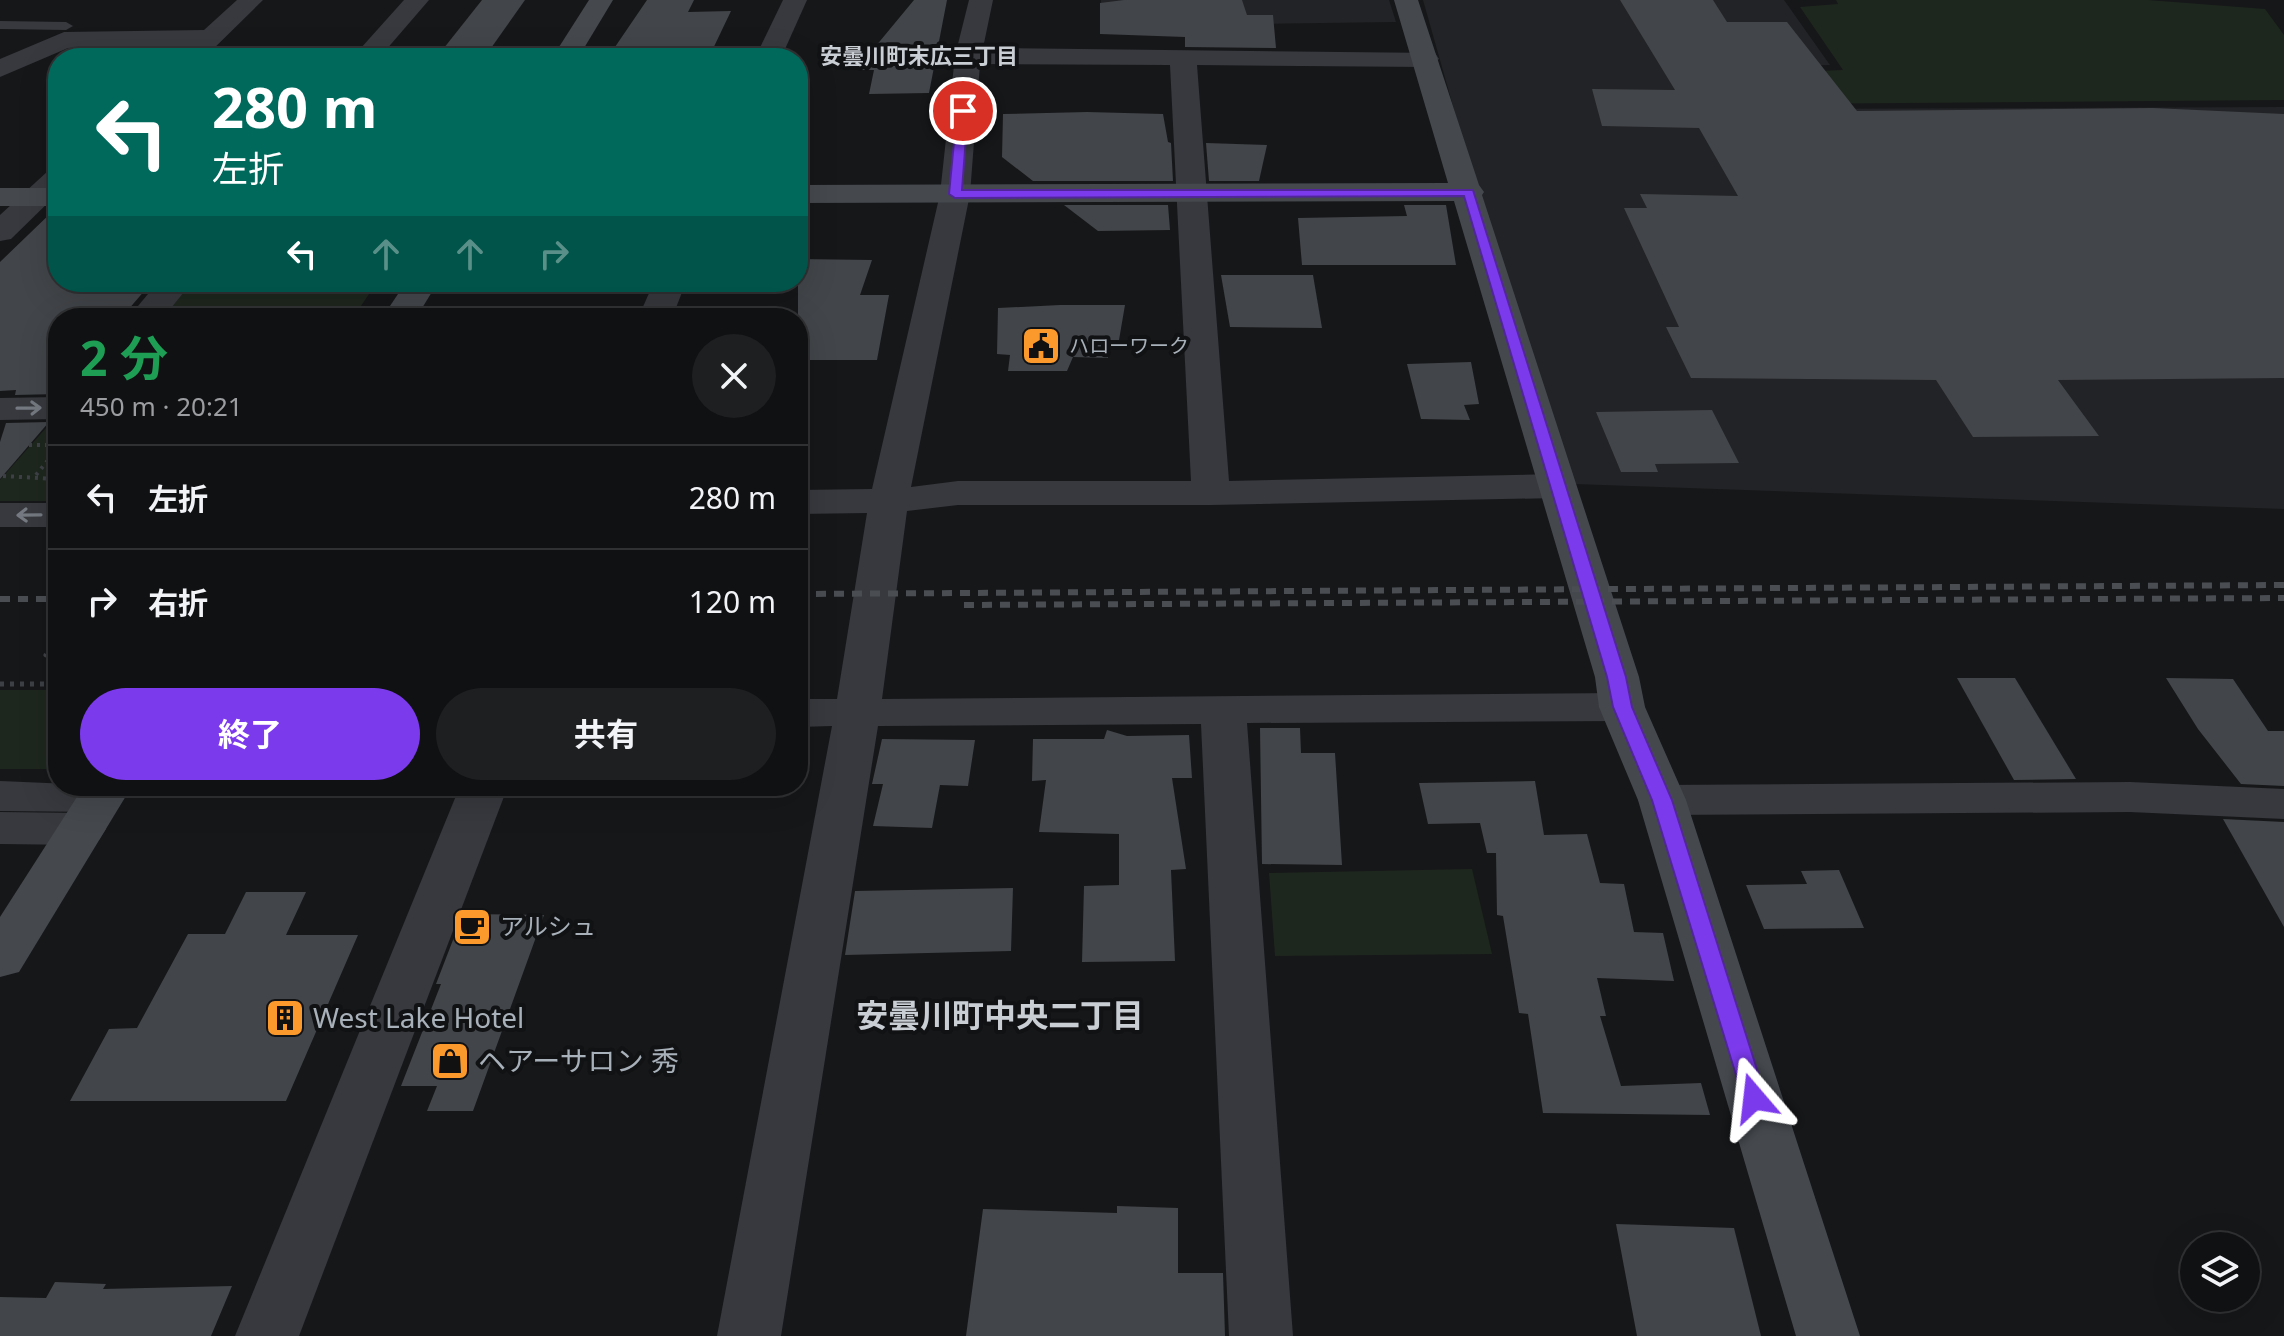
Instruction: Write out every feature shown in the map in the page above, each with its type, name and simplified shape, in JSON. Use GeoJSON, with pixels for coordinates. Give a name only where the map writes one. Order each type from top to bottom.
{"type":"FeatureCollection","features":[{"type":"Feature","properties":{"kind":"street"},"geometry":{"type":"LineString","coordinates":[[198,48],[251,0]]}},
{"type":"Feature","properties":{"kind":"street"},"geometry":{"type":"LineString","coordinates":[[374,48],[417,0]]}},
{"type":"Feature","properties":{"kind":"street"},"geometry":{"type":"LineString","coordinates":[[571,48],[601,0]]}},
{"type":"Feature","properties":{"kind":"street"},"geometry":{"type":"LineString","coordinates":[[773,48],[795,0]]}},
{"type":"Feature","properties":{"kind":"street"},"geometry":{"type":"LineString","coordinates":[[749,1336],[842,816],[889,501],[955,194],[968,56],[981,0]]}},
{"type":"Feature","properties":{"kind":"street"},"geometry":{"type":"LineString","coordinates":[[1406,0],[1469,192],[1556,486],[1617,677],[1622,707],[1662,800],[1828,1336]]}},
{"type":"Feature","properties":{"kind":"street"},"geometry":{"type":"LineString","coordinates":[[0,69],[65,33],[207,38]]}},
{"type":"Feature","properties":{"kind":"street"},"geometry":{"type":"LineString","coordinates":[[968,56],[1426,59]]}},
{"type":"Feature","properties":{"kind":"street"},"geometry":{"type":"LineString","coordinates":[[1183,59],[1189,192],[1211,493]]}},
{"type":"Feature","properties":{"kind":"street"},"geometry":{"type":"LineString","coordinates":[[0,197],[48,191]]}},
{"type":"Feature","properties":{"kind":"street"},"geometry":{"type":"LineString","coordinates":[[808,194],[1469,192]]}},
{"type":"Feature","properties":{"kind":"street"},"geometry":{"type":"LineString","coordinates":[[0,232],[48,193]]}},
{"type":"Feature","properties":{"kind":"street"},"geometry":{"type":"LineString","coordinates":[[154,308],[167,292]]}},
{"type":"Feature","properties":{"kind":"street"},"geometry":{"type":"LineString","coordinates":[[0,409],[48,408]]}},
{"type":"Feature","properties":{"kind":"street"},"geometry":{"type":"LineString","coordinates":[[808,502],[889,501],[958,493],[1211,493],[1556,486]]}},
{"type":"Feature","properties":{"kind":"street"},"geometry":{"type":"LineString","coordinates":[[0,515],[48,515]]}},
{"type":"Feature","properties":{"kind":"street"},"geometry":{"type":"LineString","coordinates":[[808,713],[1622,707]]}},
{"type":"Feature","properties":{"kind":"street"},"geometry":{"type":"LineString","coordinates":[[1223,712],[1261,1336]]}},
{"type":"Feature","properties":{"kind":"street"},"geometry":{"type":"LineString","coordinates":[[0,796],[97,804]]}},
{"type":"Feature","properties":{"kind":"street"},"geometry":{"type":"LineString","coordinates":[[267,1336],[480,796]]}},
{"type":"Feature","properties":{"kind":"street"},"geometry":{"type":"LineString","coordinates":[[1662,800],[2130,797],[2284,804]]}},
{"type":"Feature","properties":{"kind":"street"},"geometry":{"type":"LineString","coordinates":[[0,828],[97,804]]}},
{"type":"Feature","properties":{"kind":"street"},"geometry":{"type":"LineString","coordinates":[[0,959],[97,804]]}},
{"type":"Feature","properties":{"kind":"lane"},"geometry":{"type":"LineString","coordinates":[[0,25],[65,33]]}},
{"type":"Feature","properties":{"kind":"path"},"geometry":{"type":"LineString","coordinates":[[29,445],[48,446]]}},
{"type":"Feature","properties":{"kind":"path"},"geometry":{"type":"LineString","coordinates":[[35,475],[48,459]]}},
{"type":"Feature","properties":{"kind":"path"},"geometry":{"type":"LineString","coordinates":[[3,476],[48,477]]}},
{"type":"Feature","properties":{"kind":"path"},"geometry":{"type":"LineString","coordinates":[[0,684],[48,684]]}},
{"type":"Feature","properties":{"kind":"shaded area"},"geometry":{"type":"Polygon","coordinates":[[[1101,0],[1389,0],[1396,22],[1100,26],[1101,0]]]}},
{"type":"Feature","properties":{"kind":"shaded area"},"geometry":{"type":"Polygon","coordinates":[[[1423,0],[1784,0],[1830,65],[1725,67],[1760,109],[2284,107],[2284,509],[1574,484],[1455,113],[1423,0]]]}},
{"type":"Feature","properties":{"kind":"shaded area"},"geometry":{"type":"Polygon","coordinates":[[[1836,0],[2148,0],[2265,9],[2284,35],[2284,100],[1769,104],[1746,74],[1843,70],[1800,7],[1838,4],[1836,0]]]}},
{"type":"Feature","properties":{"kind":"shaded area"},"geometry":{"type":"Polygon","coordinates":[[[180,292],[370,292],[360,308],[166,308],[180,292]]]}},
{"type":"Feature","properties":{"kind":"shaded area"},"geometry":{"type":"Polygon","coordinates":[[[48,426],[48,501],[0,501],[0,480],[48,426]]]}},
{"type":"Feature","properties":{"kind":"shaded area"},"geometry":{"type":"Polygon","coordinates":[[[0,690],[48,690],[48,769],[0,769],[0,690]]]}},
{"type":"Feature","properties":{"kind":"shaded area"},"geometry":{"type":"Polygon","coordinates":[[[1472,869],[1492,954],[1275,956],[1269,873],[1472,869]]]}},
{"type":"Feature","properties":{"kind":"building"},"geometry":{"type":"Polygon","coordinates":[[[482,0],[525,0],[491,48],[444,48],[482,0]]]}},
{"type":"Feature","properties":{"kind":"building"},"geometry":{"type":"Polygon","coordinates":[[[647,0],[694,0],[688,12],[731,11],[713,48],[615,47],[647,0]]]}},
{"type":"Feature","properties":{"kind":"building"},"geometry":{"type":"Polygon","coordinates":[[[914,0],[947,0],[929,93],[869,94],[874,70],[856,70],[914,0]]]}},
{"type":"Feature","properties":{"kind":"building"},"geometry":{"type":"Polygon","coordinates":[[[1124,0],[1242,0],[1247,15],[1273,15],[1276,48],[1185,47],[1185,37],[1100,34],[1100,3],[1124,0]]]}},
{"type":"Feature","properties":{"kind":"building"},"geometry":{"type":"Polygon","coordinates":[[[1620,0],[1713,0],[1727,22],[1787,22],[1857,111],[2153,108],[2284,114],[2284,378],[2058,380],[2099,436],[1973,437],[1936,380],[1691,378],[1666,327],[1679,327],[1624,208],[1647,208],[1640,194],[1738,196],[1699,128],[1602,126],[1592,89],[1675,90],[1620,0]]]}},
{"type":"Feature","properties":{"kind":"building"},"geometry":{"type":"Polygon","coordinates":[[[1003,114],[1163,114],[1168,142],[1171,143],[1173,181],[1033,181],[1002,157],[1003,114]]]}},
{"type":"Feature","properties":{"kind":"building"},"geometry":{"type":"Polygon","coordinates":[[[1206,143],[1267,145],[1259,181],[1209,181],[1206,143]]]}},
{"type":"Feature","properties":{"kind":"building"},"geometry":{"type":"Polygon","coordinates":[[[1064,205],[1168,205],[1170,230],[1098,231],[1064,205]]]}},
{"type":"Feature","properties":{"kind":"building"},"geometry":{"type":"Polygon","coordinates":[[[1404,205],[1446,205],[1456,265],[1302,265],[1298,218],[1407,216],[1404,205]]]}},
{"type":"Feature","properties":{"kind":"building"},"geometry":{"type":"Polygon","coordinates":[[[48,216],[48,292],[143,292],[130,308],[48,308],[48,394],[15,395],[16,390],[0,391],[0,262],[48,216]]]}},
{"type":"Feature","properties":{"kind":"building"},"geometry":{"type":"Polygon","coordinates":[[[808,259],[872,260],[860,295],[889,295],[877,360],[808,360],[808,308],[798,308],[798,292],[808,292],[808,259]]]}},
{"type":"Feature","properties":{"kind":"building"},"geometry":{"type":"Polygon","coordinates":[[[1221,275],[1313,275],[1322,328],[1230,327],[1221,275]]]}},
{"type":"Feature","properties":{"kind":"building"},"geometry":{"type":"Polygon","coordinates":[[[1125,305],[1119,340],[1109,340],[1108,358],[1073,357],[1067,371],[1008,371],[1010,355],[997,354],[998,308],[1125,305]]]}},
{"type":"Feature","properties":{"kind":"building"},"geometry":{"type":"Polygon","coordinates":[[[1471,362],[1479,404],[1464,405],[1470,420],[1421,419],[1407,364],[1471,362]]]}},
{"type":"Feature","properties":{"kind":"building"},"geometry":{"type":"Polygon","coordinates":[[[1712,410],[1739,463],[1655,464],[1658,472],[1621,472],[1596,412],[1712,410]]]}},
{"type":"Feature","properties":{"kind":"building"},"geometry":{"type":"Polygon","coordinates":[[[48,422],[0,479],[0,442],[6,423],[48,422]]]}},
{"type":"Feature","properties":{"kind":"building"},"geometry":{"type":"Polygon","coordinates":[[[1957,678],[2015,678],[2076,779],[2014,780],[1957,678]]]}},
{"type":"Feature","properties":{"kind":"building"},"geometry":{"type":"Polygon","coordinates":[[[2166,678],[2233,679],[2268,731],[2284,731],[2284,786],[2241,784],[2198,729],[2166,678]]]}},
{"type":"Feature","properties":{"kind":"building"},"geometry":{"type":"Polygon","coordinates":[[[1260,728],[1300,728],[1301,753],[1335,753],[1342,865],[1262,864],[1260,728]]]}},
{"type":"Feature","properties":{"kind":"building"},"geometry":{"type":"Polygon","coordinates":[[[1107,730],[1127,736],[1189,735],[1192,778],[1172,778],[1186,869],[1171,870],[1175,961],[1082,962],[1084,886],[1119,885],[1119,834],[1039,832],[1046,780],[1032,781],[1033,739],[1104,739],[1107,730]]]}},
{"type":"Feature","properties":{"kind":"building"},"geometry":{"type":"Polygon","coordinates":[[[882,739],[975,740],[968,786],[940,785],[932,828],[873,826],[883,784],[872,784],[882,739]]]}},
{"type":"Feature","properties":{"kind":"building"},"geometry":{"type":"Polygon","coordinates":[[[1535,781],[1544,835],[1587,834],[1600,883],[1624,884],[1634,932],[1663,933],[1674,981],[1597,978],[1606,1016],[1600,1016],[1621,1086],[1701,1083],[1710,1115],[1543,1113],[1528,1014],[1519,1013],[1503,916],[1497,915],[1496,853],[1487,853],[1480,823],[1428,824],[1419,783],[1535,781]]]}},
{"type":"Feature","properties":{"kind":"building"},"geometry":{"type":"Polygon","coordinates":[[[2223,819],[2284,822],[2284,927],[2223,819]]]}},
{"type":"Feature","properties":{"kind":"building"},"geometry":{"type":"Polygon","coordinates":[[[1839,870],[1864,928],[1764,929],[1746,885],[1807,884],[1801,871],[1839,870]]]}},
{"type":"Feature","properties":{"kind":"building"},"geometry":{"type":"Polygon","coordinates":[[[1013,888],[1011,951],[845,955],[855,891],[1013,888]]]}},
{"type":"Feature","properties":{"kind":"building"},"geometry":{"type":"Polygon","coordinates":[[[246,892],[306,892],[286,935],[358,935],[286,1101],[70,1101],[109,1029],[137,1028],[188,934],[225,934],[246,892]]]}},
{"type":"Feature","properties":{"kind":"building"},"geometry":{"type":"Polygon","coordinates":[[[463,914],[544,915],[473,1111],[427,1111],[437,1086],[401,1086],[441,984],[436,984],[463,914]]]}},
{"type":"Feature","properties":{"kind":"building"},"geometry":{"type":"Polygon","coordinates":[[[1117,1206],[1178,1208],[1178,1273],[1223,1273],[1225,1336],[966,1336],[983,1209],[1117,1213],[1117,1206]]]}},
{"type":"Feature","properties":{"kind":"building"},"geometry":{"type":"Polygon","coordinates":[[[1616,1224],[1734,1228],[1761,1336],[1637,1336],[1616,1224]]]}},
{"type":"Feature","properties":{"kind":"building"},"geometry":{"type":"Polygon","coordinates":[[[55,1282],[106,1284],[103,1289],[232,1286],[211,1336],[0,1336],[0,1297],[46,1298],[55,1282]]]}},
{"type":"Feature","properties":{"kind":"railway"},"geometry":{"type":"LineString","coordinates":[[808,594],[2284,585]]}},
{"type":"Feature","properties":{"kind":"railway"},"geometry":{"type":"LineString","coordinates":[[964,605],[2284,598]]}},
{"type":"Feature","properties":{"kind":"railway"},"geometry":{"type":"LineString","coordinates":[[0,599],[48,599]]}},
{"type":"Feature","properties":{"kind":"place","name":"ハローワーク"},"geometry":{"type":"Point","coordinates":[1041,346]}},
{"type":"Feature","properties":{"kind":"place","name":"アルシュ"},"geometry":{"type":"Point","coordinates":[472,927]}},
{"type":"Feature","properties":{"kind":"place","name":"West Lake Hotel"},"geometry":{"type":"Point","coordinates":[285,1018]}},
{"type":"Feature","properties":{"kind":"place","name":"ヘアーサロン 秀"},"geometry":{"type":"Point","coordinates":[450,1061]}},
{"type":"Feature","properties":{"kind":"district","name":"安曇川町末広三丁目"},"geometry":{"type":"Point","coordinates":[919,56]}},
{"type":"Feature","properties":{"kind":"district","name":"安曇川町中央二丁目"},"geometry":{"type":"Point","coordinates":[1000,1016]}},
{"type":"Feature","properties":{"kind":"route"},"geometry":{"type":"LineString","coordinates":[[963,111],[955,194],[1469,192],[1556,486],[1617,677],[1622,707],[1662,800],[1754,1098]]}}]}
